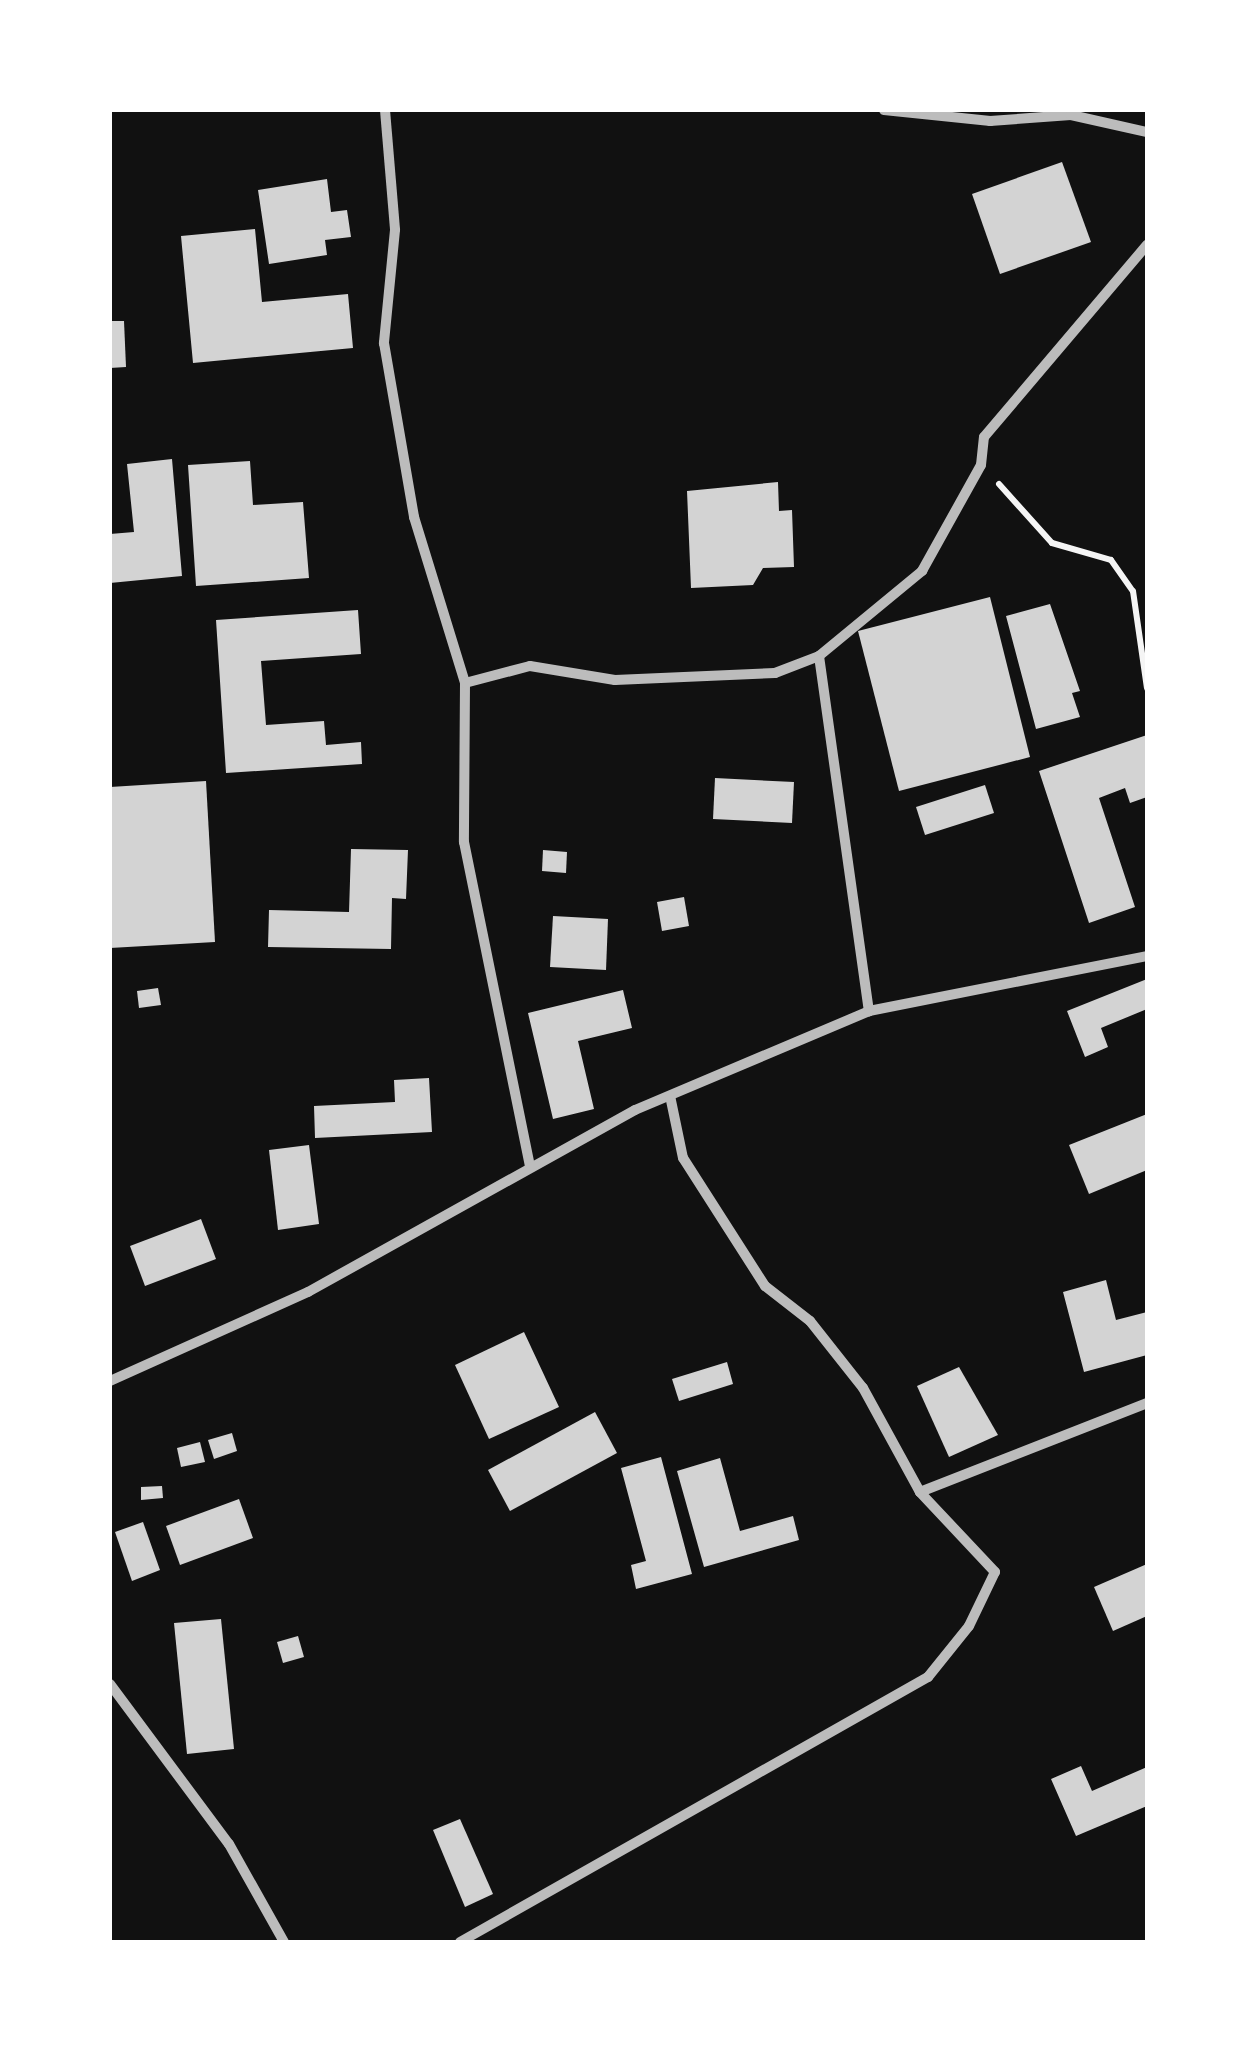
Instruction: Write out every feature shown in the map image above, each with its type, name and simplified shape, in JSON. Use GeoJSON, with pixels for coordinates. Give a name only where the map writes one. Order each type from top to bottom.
{"type":"FeatureCollection","features":[{"type":"Feature","properties":{"kind":"street"},"geometry":{"type":"LineString","coordinates":[[385,110],[395,230],[384,342],[414,517],[465,683],[464,842],[530,1166]]}},
{"type":"Feature","properties":{"kind":"street"},"geometry":{"type":"LineString","coordinates":[[884,110],[990,121],[1071,116],[1147,132]]}},
{"type":"Feature","properties":{"kind":"street"},"geometry":{"type":"LineString","coordinates":[[465,683],[530,666],[615,680],[775,674],[819,656],[922,570],[981,465],[984,437],[1147,245]]}},
{"type":"Feature","properties":{"kind":"street"},"geometry":{"type":"LineString","coordinates":[[819,656],[870,1012]]}},
{"type":"Feature","properties":{"kind":"street"},"geometry":{"type":"LineString","coordinates":[[110,1381],[308,1292],[530,1166],[670,1096],[870,1012],[1147,956]]}},
{"type":"Feature","properties":{"kind":"street"},"geometry":{"type":"LineString","coordinates":[[460,1942],[928,1677],[969,1626],[995,1572],[920,1492],[863,1388],[810,1321],[766,1286],[683,1158],[670,1096]]}},
{"type":"Feature","properties":{"kind":"street"},"geometry":{"type":"LineString","coordinates":[[920,1492],[1147,1402]]}},
{"type":"Feature","properties":{"kind":"street"},"geometry":{"type":"LineString","coordinates":[[110,1684],[229,1844],[284,1942]]}},
{"type":"Feature","properties":{"kind":"path"},"geometry":{"type":"LineString","coordinates":[[981,465],[1052,544],[1112,560],[1133,590],[1147,688]]}},
{"type":"Feature","properties":{"kind":"building"},"geometry":{"type":"Polygon","coordinates":[[[1062,162],[1091,242],[1000,274],[972,194],[1062,162]]]}},
{"type":"Feature","properties":{"kind":"building"},"geometry":{"type":"Polygon","coordinates":[[[327,179],[331,212],[347,210],[351,237],[325,240],[327,255],[269,264],[258,190],[327,179]]]}},
{"type":"Feature","properties":{"kind":"building"},"geometry":{"type":"Polygon","coordinates":[[[255,229],[262,302],[348,294],[353,348],[193,363],[181,236],[255,229]]]}},
{"type":"Feature","properties":{"kind":"building"},"geometry":{"type":"Polygon","coordinates":[[[110,321],[124,321],[126,367],[110,368],[110,321]]]}},
{"type":"Feature","properties":{"kind":"building"},"geometry":{"type":"Polygon","coordinates":[[[172,459],[182,576],[110,583],[110,534],[134,532],[127,464],[172,459]]]}},
{"type":"Feature","properties":{"kind":"building"},"geometry":{"type":"Polygon","coordinates":[[[250,461],[253,505],[303,502],[309,578],[196,586],[188,465],[250,461]]]}},
{"type":"Feature","properties":{"kind":"building"},"geometry":{"type":"Polygon","coordinates":[[[778,482],[779,511],[792,510],[794,567],[763,568],[753,585],[691,588],[687,491],[778,482]]]}},
{"type":"Feature","properties":{"kind":"building"},"geometry":{"type":"Polygon","coordinates":[[[990,597],[1030,757],[899,791],[858,631],[990,597]]]}},
{"type":"Feature","properties":{"kind":"building"},"geometry":{"type":"Polygon","coordinates":[[[1050,604],[1080,691],[1072,693],[1080,717],[1036,729],[1006,616],[1050,604]]]}},
{"type":"Feature","properties":{"kind":"building"},"geometry":{"type":"Polygon","coordinates":[[[358,610],[361,654],[261,661],[266,725],[324,721],[326,745],[361,742],[362,764],[226,773],[216,620],[358,610]]]}},
{"type":"Feature","properties":{"kind":"building"},"geometry":{"type":"Polygon","coordinates":[[[1147,735],[1147,797],[1130,803],[1125,788],[1099,798],[1135,907],[1089,923],[1039,771],[1147,735]]]}},
{"type":"Feature","properties":{"kind":"building"},"geometry":{"type":"Polygon","coordinates":[[[715,778],[794,782],[792,823],[713,819],[715,778]]]}},
{"type":"Feature","properties":{"kind":"building"},"geometry":{"type":"Polygon","coordinates":[[[206,781],[215,942],[110,948],[110,787],[206,781]]]}},
{"type":"Feature","properties":{"kind":"building"},"geometry":{"type":"Polygon","coordinates":[[[985,785],[994,813],[925,835],[916,807],[985,785]]]}},
{"type":"Feature","properties":{"kind":"building"},"geometry":{"type":"Polygon","coordinates":[[[351,849],[408,850],[406,899],[392,898],[391,949],[268,947],[269,910],[349,912],[351,849]]]}},
{"type":"Feature","properties":{"kind":"building"},"geometry":{"type":"Polygon","coordinates":[[[543,850],[567,852],[566,873],[542,871],[543,850]]]}},
{"type":"Feature","properties":{"kind":"building"},"geometry":{"type":"Polygon","coordinates":[[[684,897],[689,926],[662,931],[657,902],[684,897]]]}},
{"type":"Feature","properties":{"kind":"building"},"geometry":{"type":"Polygon","coordinates":[[[553,916],[608,919],[606,970],[550,967],[553,916]]]}},
{"type":"Feature","properties":{"kind":"building"},"geometry":{"type":"Polygon","coordinates":[[[1147,979],[1147,1009],[1101,1028],[1108,1047],[1085,1057],[1067,1011],[1147,979]]]}},
{"type":"Feature","properties":{"kind":"building"},"geometry":{"type":"Polygon","coordinates":[[[158,988],[161,1005],[139,1008],[137,991],[158,988]]]}},
{"type":"Feature","properties":{"kind":"building"},"geometry":{"type":"Polygon","coordinates":[[[623,990],[632,1028],[578,1041],[594,1109],[553,1119],[528,1013],[623,990]]]}},
{"type":"Feature","properties":{"kind":"building"},"geometry":{"type":"Polygon","coordinates":[[[429,1078],[432,1132],[315,1138],[314,1106],[395,1102],[394,1080],[429,1078]]]}},
{"type":"Feature","properties":{"kind":"building"},"geometry":{"type":"Polygon","coordinates":[[[1147,1114],[1147,1170],[1089,1194],[1069,1145],[1147,1114]]]}},
{"type":"Feature","properties":{"kind":"building"},"geometry":{"type":"Polygon","coordinates":[[[309,1145],[319,1224],[278,1230],[269,1150],[309,1145]]]}},
{"type":"Feature","properties":{"kind":"building"},"geometry":{"type":"Polygon","coordinates":[[[201,1219],[216,1259],[145,1286],[130,1246],[201,1219]]]}},
{"type":"Feature","properties":{"kind":"building"},"geometry":{"type":"Polygon","coordinates":[[[1106,1280],[1116,1320],[1147,1312],[1147,1355],[1084,1372],[1063,1292],[1106,1280]]]}},
{"type":"Feature","properties":{"kind":"building"},"geometry":{"type":"Polygon","coordinates":[[[524,1332],[559,1407],[489,1439],[455,1365],[524,1332]]]}},
{"type":"Feature","properties":{"kind":"building"},"geometry":{"type":"Polygon","coordinates":[[[727,1362],[733,1384],[679,1401],[672,1379],[727,1362]]]}},
{"type":"Feature","properties":{"kind":"building"},"geometry":{"type":"Polygon","coordinates":[[[959,1367],[998,1435],[949,1457],[917,1386],[959,1367]]]}},
{"type":"Feature","properties":{"kind":"building"},"geometry":{"type":"Polygon","coordinates":[[[595,1412],[617,1453],[510,1511],[488,1470],[595,1412]]]}},
{"type":"Feature","properties":{"kind":"building"},"geometry":{"type":"Polygon","coordinates":[[[232,1433],[237,1451],[214,1459],[208,1440],[232,1433]]]}},
{"type":"Feature","properties":{"kind":"building"},"geometry":{"type":"Polygon","coordinates":[[[200,1442],[205,1462],[181,1467],[177,1448],[200,1442]]]}},
{"type":"Feature","properties":{"kind":"building"},"geometry":{"type":"Polygon","coordinates":[[[661,1457],[692,1574],[636,1589],[631,1565],[646,1561],[621,1468],[661,1457]]]}},
{"type":"Feature","properties":{"kind":"building"},"geometry":{"type":"Polygon","coordinates":[[[720,1458],[740,1531],[793,1516],[799,1540],[704,1567],[677,1471],[720,1458]]]}},
{"type":"Feature","properties":{"kind":"building"},"geometry":{"type":"Polygon","coordinates":[[[162,1486],[163,1498],[141,1500],[141,1487],[162,1486]]]}},
{"type":"Feature","properties":{"kind":"building"},"geometry":{"type":"Polygon","coordinates":[[[239,1499],[253,1538],[180,1565],[166,1526],[239,1499]]]}},
{"type":"Feature","properties":{"kind":"building"},"geometry":{"type":"Polygon","coordinates":[[[143,1522],[160,1570],[132,1581],[115,1532],[143,1522]]]}},
{"type":"Feature","properties":{"kind":"building"},"geometry":{"type":"Polygon","coordinates":[[[1147,1564],[1147,1616],[1113,1631],[1094,1587],[1147,1564]]]}},
{"type":"Feature","properties":{"kind":"building"},"geometry":{"type":"Polygon","coordinates":[[[221,1619],[234,1749],[187,1754],[174,1623],[221,1619]]]}},
{"type":"Feature","properties":{"kind":"building"},"geometry":{"type":"Polygon","coordinates":[[[298,1636],[304,1657],[283,1663],[277,1642],[298,1636]]]}},
{"type":"Feature","properties":{"kind":"building"},"geometry":{"type":"Polygon","coordinates":[[[1081,1766],[1092,1791],[1147,1767],[1147,1806],[1076,1836],[1051,1779],[1081,1766]]]}},
{"type":"Feature","properties":{"kind":"building"},"geometry":{"type":"Polygon","coordinates":[[[460,1819],[493,1894],[465,1907],[433,1830],[460,1819]]]}}]}
